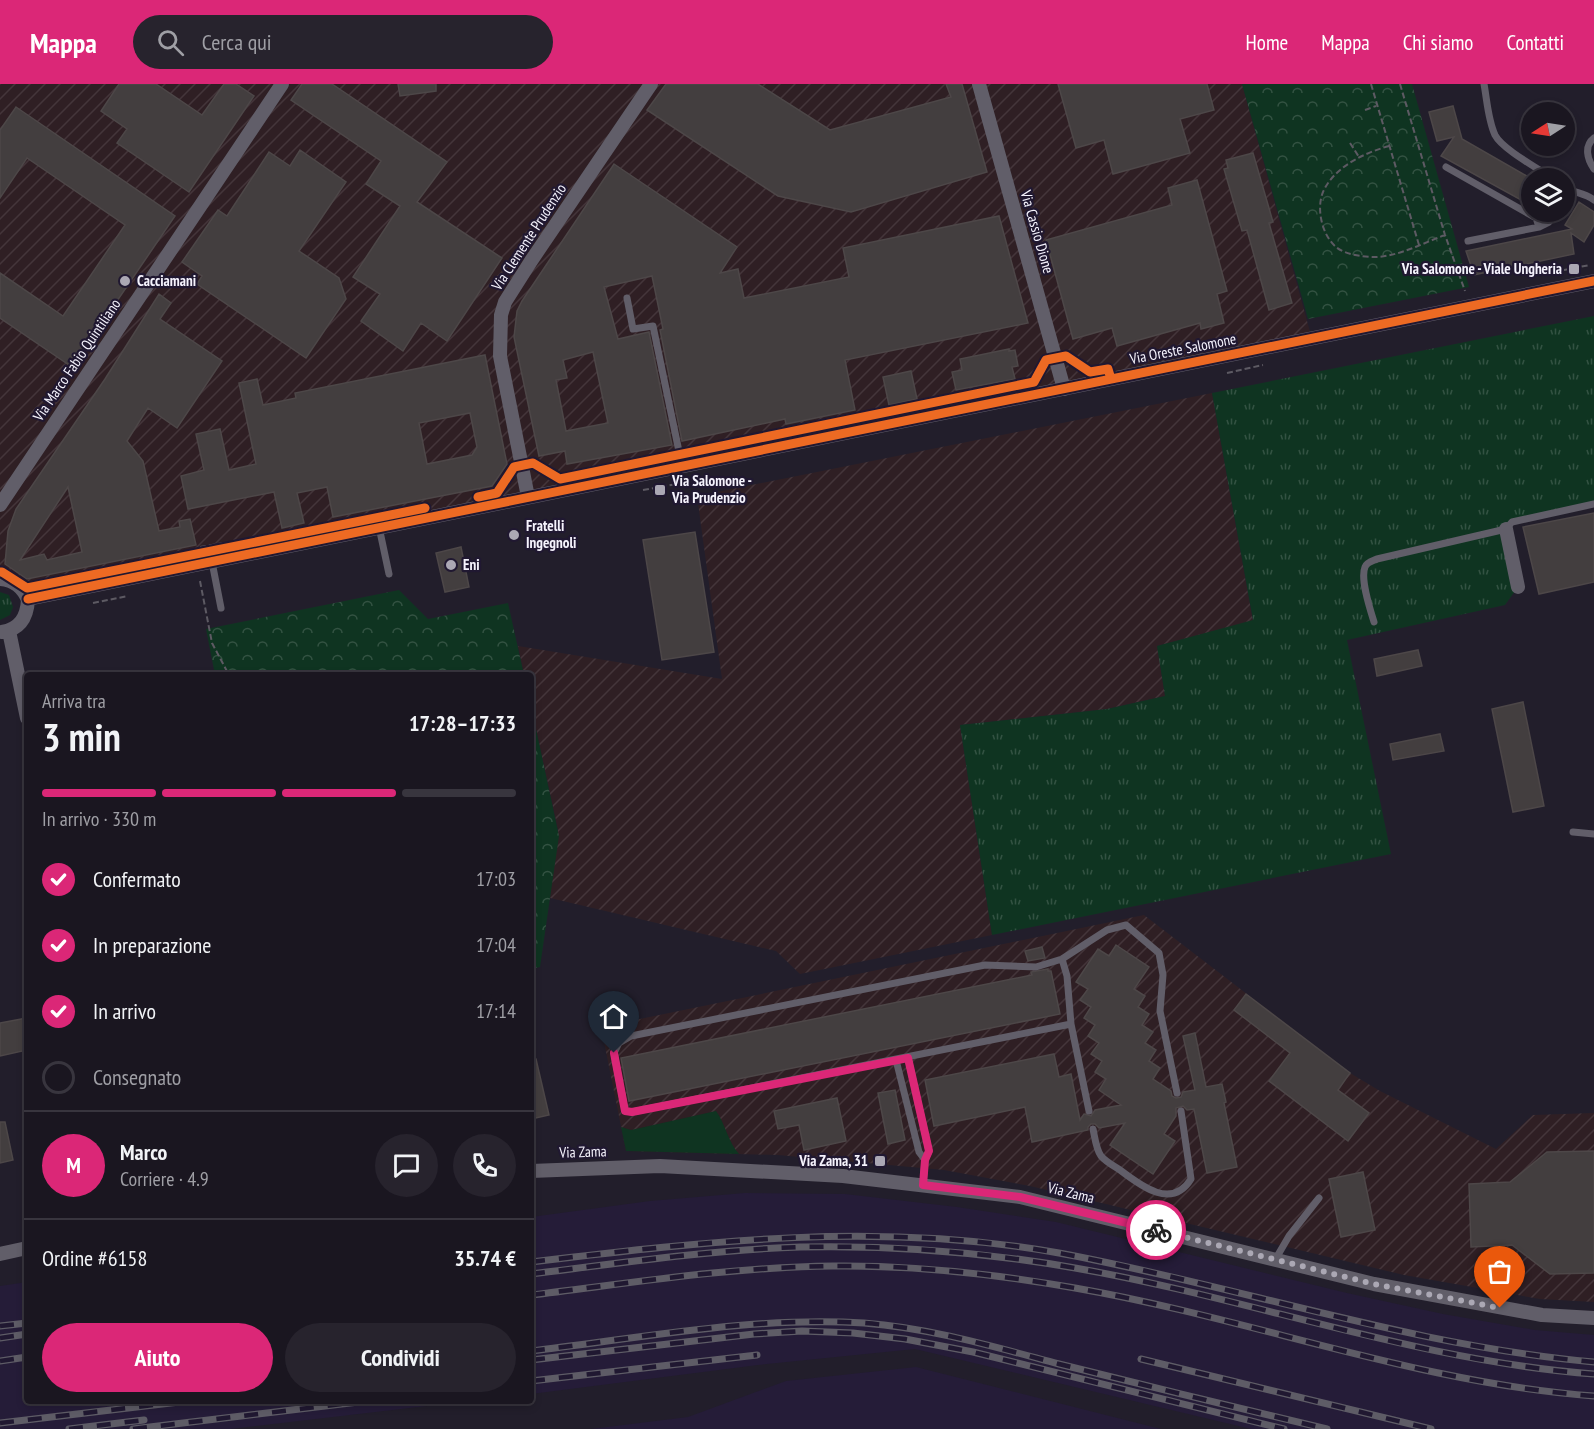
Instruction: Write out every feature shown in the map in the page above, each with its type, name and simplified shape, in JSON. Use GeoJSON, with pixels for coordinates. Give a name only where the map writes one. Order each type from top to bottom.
{"type":"FeatureCollection","features":[{"type":"Feature","properties":{"kind":"street","name":"Via Marco Fabio Quintiliano"},"geometry":{"type":"LineString","coordinates":[[0,505],[282,84]]}},
{"type":"Feature","properties":{"kind":"street","name":"Via Clemente Prudenzio"},"geometry":{"type":"LineString","coordinates":[[528,497],[500,356],[500,325],[503,308],[531,261],[651,84]]}},
{"type":"Feature","properties":{"kind":"street","name":"Via Cassio Dione"},"geometry":{"type":"LineString","coordinates":[[979,84],[1064,389]]}},
{"type":"Feature","properties":{"kind":"street","name":"Via Oreste Salomone"},"geometry":{"type":"LineString","coordinates":[[32,598],[1594,281]]}},
{"type":"Feature","properties":{"kind":"street"},"geometry":{"type":"LineString","coordinates":[[1506,529],[1518,587]]}},
{"type":"Feature","properties":{"kind":"street"},"geometry":{"type":"LineString","coordinates":[[0,579],[12,581],[32,598],[22,622],[5,631],[24,706]]}},
{"type":"Feature","properties":{"kind":"street","name":"Via Zama"},"geometry":{"type":"LineString","coordinates":[[534,1171],[660,1166],[843,1176],[1020,1197],[1374,1284],[1530,1313],[1594,1318]]}},
{"type":"Feature","properties":{"kind":"street"},"geometry":{"type":"LineString","coordinates":[[0,1254],[24,1249]]}},
{"type":"Feature","properties":{"kind":"lane"},"geometry":{"type":"LineString","coordinates":[[1484,84],[1496,136],[1502,144],[1537,168]]}},
{"type":"Feature","properties":{"kind":"lane"},"geometry":{"type":"LineString","coordinates":[[1594,138],[1588,143],[1587,148],[1589,161],[1594,169]]}},
{"type":"Feature","properties":{"kind":"lane"},"geometry":{"type":"LineString","coordinates":[[1446,167],[1536,218],[1539,227]]}},
{"type":"Feature","properties":{"kind":"lane"},"geometry":{"type":"LineString","coordinates":[[1575,191],[1594,200]]}},
{"type":"Feature","properties":{"kind":"lane"},"geometry":{"type":"LineString","coordinates":[[1468,241],[1539,227],[1549,222]]}},
{"type":"Feature","properties":{"kind":"lane"},"geometry":{"type":"LineString","coordinates":[[627,298],[633,329],[653,326],[682,466]]}},
{"type":"Feature","properties":{"kind":"lane"},"geometry":{"type":"LineString","coordinates":[[1374,622],[1364,578],[1365,567],[1369,562],[1506,529],[1512,522],[1594,504]]}},
{"type":"Feature","properties":{"kind":"lane"},"geometry":{"type":"LineString","coordinates":[[379,527],[388,574]]}},
{"type":"Feature","properties":{"kind":"lane"},"geometry":{"type":"LineString","coordinates":[[212,562],[221,608]]}},
{"type":"Feature","properties":{"kind":"lane"},"geometry":{"type":"LineString","coordinates":[[1573,832],[1594,834]]}},
{"type":"Feature","properties":{"kind":"lane"},"geometry":{"type":"LineString","coordinates":[[1071,1024],[632,1112],[625,1111],[614,1053],[619,1043],[631,1036],[985,965],[1036,967],[1062,959],[1107,930],[1126,925],[1159,953],[1163,975],[1160,1011],[1177,1093]]}},
{"type":"Feature","properties":{"kind":"lane"},"geometry":{"type":"LineString","coordinates":[[1062,959],[1067,976],[1071,1024],[1089,1111]]}},
{"type":"Feature","properties":{"kind":"lane"},"geometry":{"type":"LineString","coordinates":[[908,1058],[929,1151],[925,1160],[923,1185]]}},
{"type":"Feature","properties":{"kind":"lane"},"geometry":{"type":"LineString","coordinates":[[896,1060],[919,1152],[925,1160]]}},
{"type":"Feature","properties":{"kind":"lane"},"geometry":{"type":"LineString","coordinates":[[1093,1129],[1101,1156],[1142,1187],[1157,1192],[1176,1194],[1186,1188],[1191,1179],[1181,1111]]}},
{"type":"Feature","properties":{"kind":"lane"},"geometry":{"type":"LineString","coordinates":[[1275,1260],[1289,1236],[1319,1198]]}},
{"type":"Feature","properties":{"kind":"path"},"geometry":{"type":"LineString","coordinates":[[1371,84],[1419,245]]}},
{"type":"Feature","properties":{"kind":"path"},"geometry":{"type":"LineString","coordinates":[[1400,84],[1445,235],[1465,291]]}},
{"type":"Feature","properties":{"kind":"path"},"geometry":{"type":"LineString","coordinates":[[1365,110],[1377,106]]}},
{"type":"Feature","properties":{"kind":"path"},"geometry":{"type":"LineString","coordinates":[[1350,143],[1359,157]]}},
{"type":"Feature","properties":{"kind":"path"},"geometry":{"type":"LineString","coordinates":[[1389,146],[1359,157],[1336,174],[1324,191],[1320,208],[1330,240],[1345,252],[1375,257],[1402,252],[1445,235]]}},
{"type":"Feature","properties":{"kind":"path"},"geometry":{"type":"LineString","coordinates":[[1564,270],[1590,265]]}},
{"type":"Feature","properties":{"kind":"path"},"geometry":{"type":"LineString","coordinates":[[1167,352],[1191,347]]}},
{"type":"Feature","properties":{"kind":"path"},"geometry":{"type":"LineString","coordinates":[[1227,373],[1263,365]]}},
{"type":"Feature","properties":{"kind":"path"},"geometry":{"type":"LineString","coordinates":[[589,468],[630,463]]}},
{"type":"Feature","properties":{"kind":"path"},"geometry":{"type":"LineString","coordinates":[[576,476],[630,463]]}},
{"type":"Feature","properties":{"kind":"path"},"geometry":{"type":"LineString","coordinates":[[643,490],[681,483]]}},
{"type":"Feature","properties":{"kind":"path"},"geometry":{"type":"LineString","coordinates":[[200,547],[225,545]]}},
{"type":"Feature","properties":{"kind":"path"},"geometry":{"type":"LineString","coordinates":[[193,554],[225,545]]}},
{"type":"Feature","properties":{"kind":"path"},"geometry":{"type":"LineString","coordinates":[[200,581],[212,643],[228,672]]}},
{"type":"Feature","properties":{"kind":"path"},"geometry":{"type":"LineString","coordinates":[[93,603],[128,596]]}},
{"type":"Feature","properties":{"kind":"shaded area"},"geometry":{"type":"Polygon","coordinates":[[[0,84],[1242,84],[1312,339],[28,599],[0,579],[0,84]]]}},
{"type":"Feature","properties":{"kind":"shaded area"},"geometry":{"type":"Polygon","coordinates":[[[1212,393],[1253,621],[1157,646],[1165,696],[1107,709],[960,725],[992,935],[800,974],[776,951],[550,898],[558,830],[534,720],[534,672],[523,672],[518,646],[722,679],[697,496],[1212,393]]]}},
{"type":"Feature","properties":{"kind":"shaded area"},"geometry":{"type":"Polygon","coordinates":[[[1144,915],[1350,1073],[1380,1091],[1496,1149],[1533,1115],[1594,1113],[1594,1302],[1540,1299],[1404,1275],[1030,1186],[944,1170],[778,1155],[626,1151],[601,1027],[1144,915]]]}},
{"type":"Feature","properties":{"kind":"shaded area"},"geometry":{"type":"Polygon","coordinates":[[[745,1193],[845,1194],[957,1207],[1056,1222],[1443,1314],[1535,1330],[1594,1335],[1594,1429],[1251,1429],[915,1349],[758,1365],[534,1394],[534,1217],[650,1201],[745,1193]]]}},
{"type":"Feature","properties":{"kind":"shaded area"},"geometry":{"type":"Polygon","coordinates":[[[24,1282],[24,1404],[444,1404],[231,1429],[0,1429],[0,1286],[24,1282]]]}},
{"type":"Feature","properties":{"kind":"shaded area"},"geometry":{"type":"Polygon","coordinates":[[[916,1367],[1161,1429],[591,1429],[688,1417],[786,1381],[916,1367]]]}},
{"type":"Feature","properties":{"kind":"green space"},"geometry":{"type":"Polygon","coordinates":[[[1242,84],[1412,84],[1469,287],[1308,319],[1242,84]]]}},
{"type":"Feature","properties":{"kind":"green space"},"geometry":{"type":"Polygon","coordinates":[[[1594,316],[1594,504],[1512,522],[1506,529],[1518,587],[1505,605],[1347,640],[1391,854],[992,935],[960,725],[1107,709],[1165,696],[1157,646],[1253,620],[1212,393],[1594,316]]]}},
{"type":"Feature","properties":{"kind":"green space"},"geometry":{"type":"Polygon","coordinates":[[[399,590],[428,619],[508,603],[523,672],[214,672],[206,629],[399,590]]]}},
{"type":"Feature","properties":{"kind":"green space"},"geometry":{"type":"Polygon","coordinates":[[[0,592],[9,595],[13,607],[10,615],[0,620],[0,592]]]}},
{"type":"Feature","properties":{"kind":"green space"},"geometry":{"type":"Polygon","coordinates":[[[534,720],[559,836],[540,967],[534,968],[534,720]]]}},
{"type":"Feature","properties":{"kind":"green space"},"geometry":{"type":"Polygon","coordinates":[[[716,1111],[739,1154],[626,1151],[621,1127],[631,1130],[716,1111]]]}},
{"type":"Feature","properties":{"kind":"building"},"geometry":{"type":"Polygon","coordinates":[[[119,84],[156,84],[202,115],[224,84],[236,84],[254,96],[189,192],[117,143],[127,129],[101,111],[119,84]]]}},
{"type":"Feature","properties":{"kind":"building"},"geometry":{"type":"Polygon","coordinates":[[[302,84],[332,84],[447,162],[417,202],[502,258],[447,341],[421,323],[403,351],[361,321],[380,294],[353,277],[400,206],[366,184],[381,161],[291,100],[302,84]]]}},
{"type":"Feature","properties":{"kind":"building"},"geometry":{"type":"Polygon","coordinates":[[[398,84],[436,84],[436,91],[400,96],[398,84]]]}},
{"type":"Feature","properties":{"kind":"building"},"geometry":{"type":"Polygon","coordinates":[[[666,84],[758,84],[830,130],[951,97],[946,84],[962,84],[987,172],[851,212],[778,196],[647,110],[666,84]]]}},
{"type":"Feature","properties":{"kind":"building"},"geometry":{"type":"Polygon","coordinates":[[[1058,84],[1207,84],[1214,110],[1180,119],[1190,153],[1113,174],[1104,140],[1076,148],[1058,84]]]}},
{"type":"Feature","properties":{"kind":"building"},"geometry":{"type":"Polygon","coordinates":[[[1453,106],[1462,139],[1521,173],[1521,200],[1441,156],[1454,137],[1437,141],[1429,112],[1453,106]]]}},
{"type":"Feature","properties":{"kind":"building"},"geometry":{"type":"Polygon","coordinates":[[[16,107],[175,216],[72,367],[0,318],[0,273],[63,316],[125,225],[27,158],[0,198],[0,130],[16,107]]]}},
{"type":"Feature","properties":{"kind":"building"},"geometry":{"type":"Polygon","coordinates":[[[300,150],[346,182],[299,251],[339,278],[346,299],[306,358],[197,284],[202,276],[182,262],[218,210],[227,216],[269,152],[290,166],[300,150]]]}},
{"type":"Feature","properties":{"kind":"building"},"geometry":{"type":"Polygon","coordinates":[[[1253,153],[1273,222],[1269,223],[1292,303],[1269,310],[1247,230],[1242,231],[1224,169],[1228,168],[1226,160],[1253,153]]]}},
{"type":"Feature","properties":{"kind":"building"},"geometry":{"type":"Polygon","coordinates":[[[614,164],[737,247],[720,273],[738,269],[744,298],[849,277],[843,248],[999,216],[1028,323],[845,360],[855,410],[786,424],[785,419],[682,441],[652,276],[604,287],[618,339],[649,332],[672,445],[567,464],[565,451],[539,456],[514,337],[517,311],[614,164]],[[593,352],[563,360],[567,378],[556,380],[566,431],[608,423],[593,352]]]}},
{"type":"Feature","properties":{"kind":"building"},"geometry":{"type":"Polygon","coordinates":[[[1197,180],[1227,291],[1217,294],[1224,323],[1201,329],[1200,323],[1117,346],[1112,328],[1073,339],[1046,240],[1172,205],[1168,188],[1197,180]]]}},
{"type":"Feature","properties":{"kind":"building"},"geometry":{"type":"Polygon","coordinates":[[[1579,202],[1594,212],[1594,225],[1584,242],[1571,233],[1574,254],[1474,275],[1466,251],[1572,229],[1565,225],[1567,222],[1575,222],[1575,209],[1579,202]]]}},
{"type":"Feature","properties":{"kind":"building"},"geometry":{"type":"Polygon","coordinates":[[[159,294],[171,303],[160,319],[222,361],[177,428],[148,408],[127,441],[143,461],[159,531],[180,527],[179,521],[190,519],[196,545],[27,579],[5,564],[8,531],[16,509],[105,379],[159,294]],[[68,487],[20,560],[44,554],[47,560],[82,552],[68,487]]]}},
{"type":"Feature","properties":{"kind":"building"},"geometry":{"type":"Polygon","coordinates":[[[1009,349],[1009,351],[1015,350],[1018,366],[1012,367],[1015,379],[956,390],[952,372],[962,370],[960,359],[1009,349]]]}},
{"type":"Feature","properties":{"kind":"building"},"geometry":{"type":"Polygon","coordinates":[[[485,355],[507,464],[492,486],[333,517],[327,487],[297,493],[304,523],[282,528],[274,492],[188,509],[181,476],[204,470],[196,434],[220,429],[229,470],[256,464],[239,383],[257,379],[263,405],[296,398],[295,393],[485,355]],[[470,413],[419,423],[427,464],[472,455],[477,447],[470,413]]]}},
{"type":"Feature","properties":{"kind":"building"},"geometry":{"type":"Polygon","coordinates":[[[911,371],[917,399],[889,405],[883,377],[911,371]]]}},
{"type":"Feature","properties":{"kind":"building"},"geometry":{"type":"Polygon","coordinates":[[[1594,513],[1594,582],[1539,594],[1523,527],[1594,513]]]}},
{"type":"Feature","properties":{"kind":"building"},"geometry":{"type":"Polygon","coordinates":[[[695,532],[714,652],[662,660],[643,540],[695,532]]]}},
{"type":"Feature","properties":{"kind":"building"},"geometry":{"type":"Polygon","coordinates":[[[461,547],[469,587],[445,592],[436,553],[461,547]]]}},
{"type":"Feature","properties":{"kind":"building"},"geometry":{"type":"Polygon","coordinates":[[[1418,650],[1422,666],[1377,676],[1374,659],[1418,650]]]}},
{"type":"Feature","properties":{"kind":"building"},"geometry":{"type":"Polygon","coordinates":[[[1523,702],[1544,806],[1513,812],[1492,709],[1523,702]]]}},
{"type":"Feature","properties":{"kind":"building"},"geometry":{"type":"Polygon","coordinates":[[[1440,734],[1444,751],[1393,760],[1390,744],[1440,734]]]}},
{"type":"Feature","properties":{"kind":"building"},"geometry":{"type":"Polygon","coordinates":[[[1116,945],[1149,967],[1134,989],[1145,996],[1138,1007],[1149,1014],[1142,1025],[1153,1032],[1145,1043],[1156,1050],[1149,1061],[1160,1068],[1153,1079],[1171,1091],[1172,1096],[1176,1098],[1181,1097],[1183,1092],[1195,1090],[1183,1036],[1195,1033],[1206,1087],[1222,1084],[1237,1167],[1207,1173],[1194,1109],[1187,1110],[1183,1106],[1176,1108],[1176,1116],[1164,1134],[1175,1141],[1153,1174],[1110,1145],[1125,1123],[1099,1128],[1091,1124],[1088,1130],[1032,1142],[1025,1107],[934,1126],[925,1080],[1054,1054],[1059,1077],[1071,1074],[1080,1120],[1084,1114],[1091,1116],[1095,1110],[1121,1105],[1099,1090],[1106,1079],[1095,1072],[1102,1061],[1091,1054],[1099,1043],[1088,1036],[1095,1025],[1084,1018],[1091,1007],[1080,1000],[1088,989],[1076,982],[1098,949],[1109,956],[1116,945]]]}},
{"type":"Feature","properties":{"kind":"building"},"geometry":{"type":"Polygon","coordinates":[[[1042,947],[1045,958],[1028,961],[1025,951],[1042,947]]]}},
{"type":"Feature","properties":{"kind":"building"},"geometry":{"type":"Polygon","coordinates":[[[1048,969],[1051,971],[1060,1014],[629,1101],[621,1058],[1032,975],[1031,972],[1048,969]]]}},
{"type":"Feature","properties":{"kind":"building"},"geometry":{"type":"Polygon","coordinates":[[[1246,994],[1350,1073],[1338,1090],[1369,1113],[1348,1141],[1269,1081],[1290,1053],[1234,1010],[1246,994]]]}},
{"type":"Feature","properties":{"kind":"building"},"geometry":{"type":"Polygon","coordinates":[[[24,1019],[24,1051],[0,1056],[0,1023],[24,1019]]]}},
{"type":"Feature","properties":{"kind":"building"},"geometry":{"type":"Polygon","coordinates":[[[534,1059],[536,1059],[549,1115],[534,1118],[534,1059]]]}},
{"type":"Feature","properties":{"kind":"building"},"geometry":{"type":"Polygon","coordinates":[[[895,1090],[905,1140],[888,1144],[878,1093],[895,1090]]]}},
{"type":"Feature","properties":{"kind":"building"},"geometry":{"type":"Polygon","coordinates":[[[837,1098],[846,1141],[804,1150],[799,1125],[778,1129],[774,1111],[837,1098]]]}},
{"type":"Feature","properties":{"kind":"building"},"geometry":{"type":"Polygon","coordinates":[[[0,1122],[5,1122],[13,1160],[0,1163],[0,1122]]]}},
{"type":"Feature","properties":{"kind":"building"},"geometry":{"type":"Polygon","coordinates":[[[1594,1151],[1594,1273],[1550,1274],[1512,1245],[1471,1247],[1469,1184],[1510,1182],[1547,1152],[1594,1151]]]}},
{"type":"Feature","properties":{"kind":"building"},"geometry":{"type":"Polygon","coordinates":[[[1363,1172],[1375,1230],[1341,1237],[1329,1179],[1363,1172]]]}},
{"type":"Feature","properties":{"kind":"railway"},"geometry":{"type":"LineString","coordinates":[[534,1262],[729,1241],[795,1238],[860,1236],[992,1243],[1059,1253],[1126,1267],[1459,1343],[1594,1362]]}},
{"type":"Feature","properties":{"kind":"railway"},"geometry":{"type":"LineString","coordinates":[[534,1274],[699,1254],[800,1247],[869,1247],[972,1254],[1041,1262],[1140,1281],[1398,1343],[1463,1356],[1528,1367],[1594,1374]]}},
{"type":"Feature","properties":{"kind":"railway"},"geometry":{"type":"LineString","coordinates":[[534,1295],[757,1269],[863,1266],[954,1271],[1045,1283],[1140,1301],[1463,1378],[1528,1389],[1594,1396]]}},
{"type":"Feature","properties":{"kind":"railway"},"geometry":{"type":"LineString","coordinates":[[0,1326],[24,1323]]}},
{"type":"Feature","properties":{"kind":"railway"},"geometry":{"type":"LineString","coordinates":[[534,1351],[739,1325],[864,1323],[914,1329],[963,1339],[1327,1429]]}},
{"type":"Feature","properties":{"kind":"railway"},"geometry":{"type":"LineString","coordinates":[[534,1360],[754,1334],[802,1331],[853,1333],[905,1339],[973,1352],[1284,1429]]}},
{"type":"Feature","properties":{"kind":"railway"},"geometry":{"type":"LineString","coordinates":[[0,1338],[24,1334]]}},
{"type":"Feature","properties":{"kind":"railway"},"geometry":{"type":"LineString","coordinates":[[534,1381],[757,1355]]}},
{"type":"Feature","properties":{"kind":"railway"},"geometry":{"type":"LineString","coordinates":[[0,1361],[24,1357]]}},
{"type":"Feature","properties":{"kind":"railway"},"geometry":{"type":"LineString","coordinates":[[1141,1359],[1431,1429]]}},
{"type":"Feature","properties":{"kind":"railway"},"geometry":{"type":"LineString","coordinates":[[0,1423],[162,1404]]}},
{"type":"Feature","properties":{"kind":"railway"},"geometry":{"type":"LineString","coordinates":[[133,1429],[342,1404]]}},
{"type":"Feature","properties":{"kind":"railway"},"geometry":{"type":"LineString","coordinates":[[69,1429],[144,1420]]}},
{"type":"Feature","properties":{"kind":"cycle path"},"geometry":{"type":"LineString","coordinates":[[28,599],[1594,281]]}},
{"type":"Feature","properties":{"kind":"cycle path"},"geometry":{"type":"LineString","coordinates":[[478,497],[497,493],[514,467],[533,463],[560,479],[1034,382],[1046,360],[1066,356],[1090,372],[1108,369],[1111,379]]}},
{"type":"Feature","properties":{"kind":"cycle path"},"geometry":{"type":"LineString","coordinates":[[0,572],[27,588],[425,508]]}},
{"type":"Feature","properties":{"kind":"way so far"},"geometry":{"type":"LineString","coordinates":[[1156,1230],[1374,1284],[1500,1308]]}},
{"type":"Feature","properties":{"kind":"place","name":"Via Salomone - Viale Ungheria"},"geometry":{"type":"Point","coordinates":[1574,269]}},
{"type":"Feature","properties":{"kind":"place","name":"Cacciamani"},"geometry":{"type":"Point","coordinates":[125,281]}},
{"type":"Feature","properties":{"kind":"place","name":"Via Salomone - Via Prudenzio"},"geometry":{"type":"Point","coordinates":[660,490]}},
{"type":"Feature","properties":{"kind":"place","name":"Fratelli Ingegnoli"},"geometry":{"type":"Point","coordinates":[514,535]}},
{"type":"Feature","properties":{"kind":"place","name":"Eni"},"geometry":{"type":"Point","coordinates":[451,565]}},
{"type":"Feature","properties":{"kind":"place","name":"Via Zama, 31"},"geometry":{"type":"Point","coordinates":[880,1161]}},
{"type":"Feature","properties":{"kind":"route"},"geometry":{"type":"LineString","coordinates":[[614,1053],[625,1111],[632,1112],[908,1058],[929,1151],[925,1160],[923,1185],[1020,1197],[1156,1230]]}}]}
